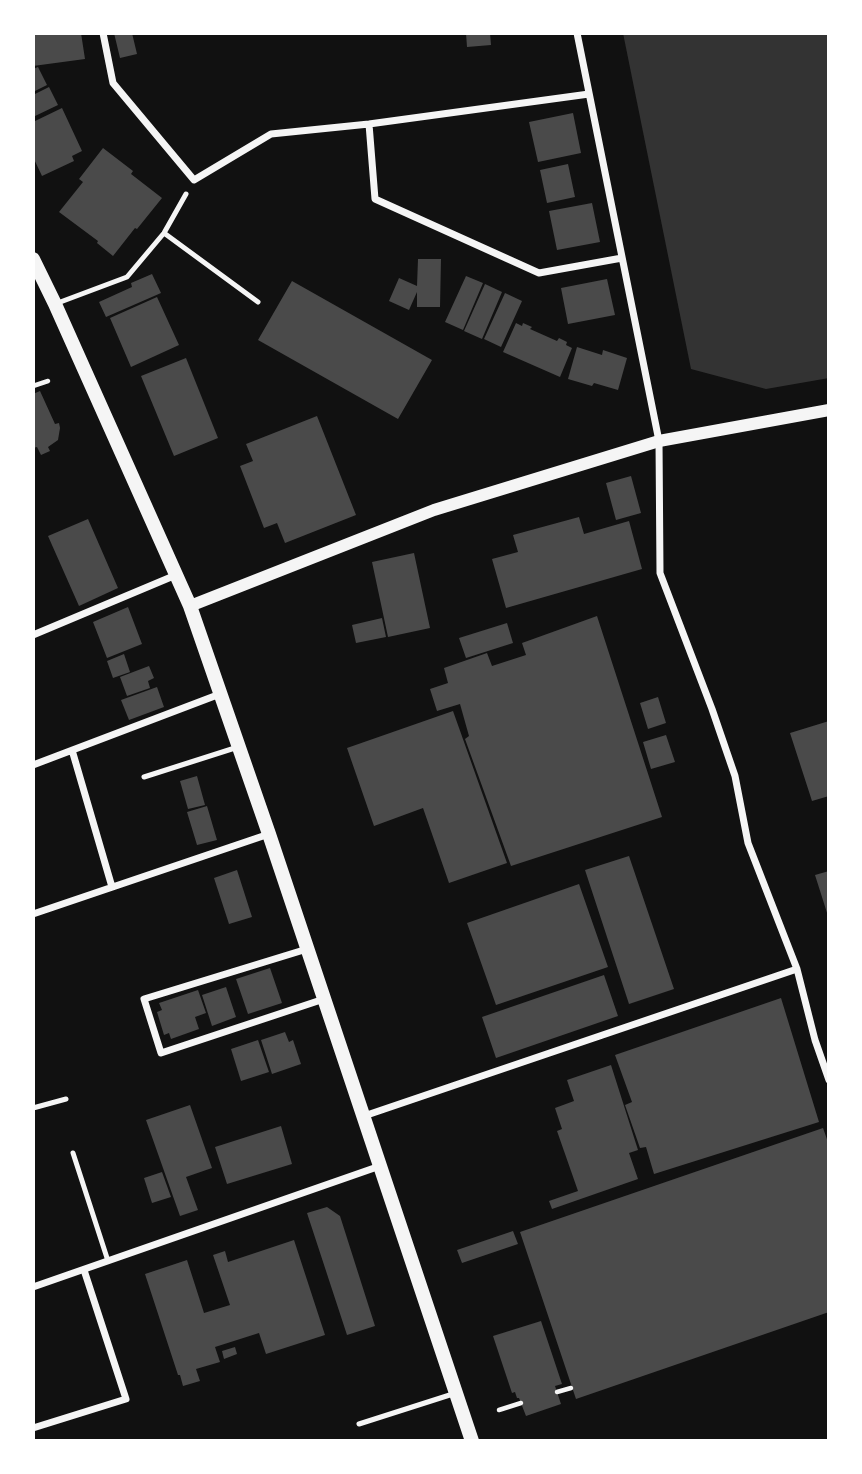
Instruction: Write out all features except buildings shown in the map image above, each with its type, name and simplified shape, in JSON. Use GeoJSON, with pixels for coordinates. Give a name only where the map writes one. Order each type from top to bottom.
{"type":"FeatureCollection","features":[{"type":"Feature","properties":{"kind":"main road"},"geometry":{"type":"LineString","coordinates":[[33,259],[190,606],[472,1441]]}},
{"type":"Feature","properties":{"kind":"street"},"geometry":{"type":"LineString","coordinates":[[103,33],[113,83],[194,180],[271,134],[369,124],[589,94]]}},
{"type":"Feature","properties":{"kind":"street"},"geometry":{"type":"LineString","coordinates":[[577,33],[659,441],[660,573],[728,753],[748,843],[797,969],[829,1080]]}},
{"type":"Feature","properties":{"kind":"street"},"geometry":{"type":"LineString","coordinates":[[369,124],[375,199],[539,273],[622,258]]}},
{"type":"Feature","properties":{"kind":"street"},"geometry":{"type":"LineString","coordinates":[[190,606],[434,510],[659,441],[829,410]]}},
{"type":"Feature","properties":{"kind":"street"},"geometry":{"type":"LineString","coordinates":[[33,635],[177,574]]}},
{"type":"Feature","properties":{"kind":"street"},"geometry":{"type":"LineString","coordinates":[[33,765],[221,694]]}},
{"type":"Feature","properties":{"kind":"street"},"geometry":{"type":"LineString","coordinates":[[72,750],[113,887]]}},
{"type":"Feature","properties":{"kind":"street"},"geometry":{"type":"LineString","coordinates":[[33,914],[269,834]]}},
{"type":"Feature","properties":{"kind":"street"},"geometry":{"type":"LineString","coordinates":[[307,949],[144,999],[161,1053],[324,999]]}},
{"type":"Feature","properties":{"kind":"street"},"geometry":{"type":"LineString","coordinates":[[364,1116],[797,969]]}},
{"type":"Feature","properties":{"kind":"street"},"geometry":{"type":"LineString","coordinates":[[33,1287],[381,1166]]}},
{"type":"Feature","properties":{"kind":"street"},"geometry":{"type":"LineString","coordinates":[[33,1429],[126,1399],[84,1269]]}},
{"type":"Feature","properties":{"kind":"lane"},"geometry":{"type":"LineString","coordinates":[[55,304],[127,277],[164,233],[186,194]]}},
{"type":"Feature","properties":{"kind":"lane"},"geometry":{"type":"LineString","coordinates":[[164,233],[258,302]]}},
{"type":"Feature","properties":{"kind":"lane"},"geometry":{"type":"LineString","coordinates":[[144,777],[239,747]]}},
{"type":"Feature","properties":{"kind":"lane"},"geometry":{"type":"LineString","coordinates":[[33,1108],[66,1099]]}},
{"type":"Feature","properties":{"kind":"lane"},"geometry":{"type":"LineString","coordinates":[[73,1153],[108,1261]]}},
{"type":"Feature","properties":{"kind":"lane"},"geometry":{"type":"LineString","coordinates":[[359,1424],[456,1393]]}},
{"type":"Feature","properties":{"kind":"path"},"geometry":{"type":"LineString","coordinates":[[33,386],[48,381]]}},
{"type":"Feature","properties":{"kind":"path"},"geometry":{"type":"LineString","coordinates":[[557,1392],[570,1388]]}},
{"type":"Feature","properties":{"kind":"path"},"geometry":{"type":"LineString","coordinates":[[499,1410],[521,1403]]}},
{"type":"Feature","properties":{"kind":"shaded area"},"geometry":{"type":"Polygon","coordinates":[[[623,33],[829,33],[829,378],[766,389],[691,369],[623,33]]]}}]}
